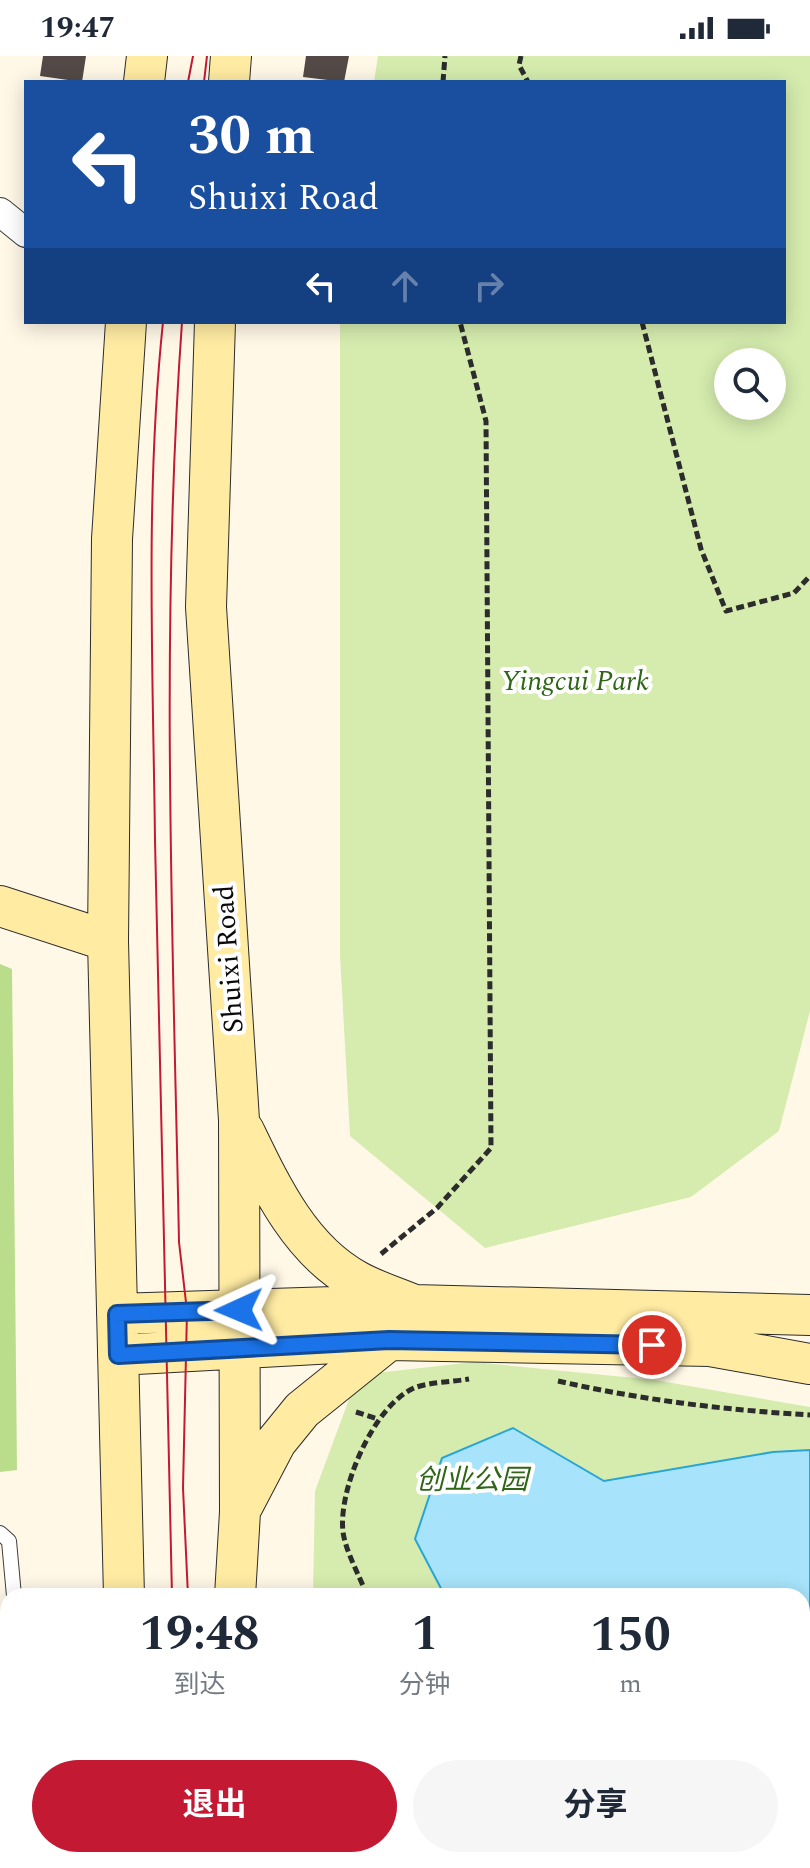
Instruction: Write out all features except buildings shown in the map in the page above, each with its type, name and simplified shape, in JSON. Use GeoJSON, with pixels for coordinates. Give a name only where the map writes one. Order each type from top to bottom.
{"type":"FeatureCollection","features":[{"type":"Feature","properties":{"kind":"main road"},"geometry":{"type":"LineString","coordinates":[[144,80],[147,56]]}},
{"type":"Feature","properties":{"kind":"main road"},"geometry":{"type":"LineString","coordinates":[[229,80],[231,56]]}},
{"type":"Feature","properties":{"kind":"main road"},"geometry":{"type":"LineString","coordinates":[[124,1588],[108,941],[112,539],[126,324]]}},
{"type":"Feature","properties":{"kind":"main road","name":"Shuixi Road"},"geometry":{"type":"LineString","coordinates":[[215,324],[206,607],[239,1120],[240,1512],[235,1588]]}},
{"type":"Feature","properties":{"kind":"main road"},"geometry":{"type":"LineString","coordinates":[[0,906],[108,941]]}},
{"type":"Feature","properties":{"kind":"main road"},"geometry":{"type":"LineString","coordinates":[[239,1120],[265,1175],[306,1240],[335,1267],[358,1282],[414,1305]]}},
{"type":"Feature","properties":{"kind":"main road"},"geometry":{"type":"LineString","coordinates":[[118,1355],[239,1329],[414,1305],[810,1315]]}},
{"type":"Feature","properties":{"kind":"main road"},"geometry":{"type":"LineString","coordinates":[[117,1314],[239,1329],[389,1340],[710,1346],[810,1364]]}},
{"type":"Feature","properties":{"kind":"main road"},"geometry":{"type":"LineString","coordinates":[[240,1512],[276,1442],[302,1410],[336,1379],[389,1340]]}},
{"type":"Feature","properties":{"kind":"street"},"geometry":{"type":"LineString","coordinates":[[0,212],[24,231]]}},
{"type":"Feature","properties":{"kind":"lane"},"geometry":{"type":"LineString","coordinates":[[0,1533],[9,1541],[13,1588]]}},
{"type":"Feature","properties":{"kind":"path"},"geometry":{"type":"LineString","coordinates":[[443,80],[445,56]]}},
{"type":"Feature","properties":{"kind":"path"},"geometry":{"type":"LineString","coordinates":[[521,56],[519,65],[527,80]]}},
{"type":"Feature","properties":{"kind":"path"},"geometry":{"type":"LineString","coordinates":[[375,1259],[437,1208],[491,1148],[486,421],[461,324]]}},
{"type":"Feature","properties":{"kind":"path"},"geometry":{"type":"LineString","coordinates":[[643,324],[701,549],[726,611],[794,593],[810,576]]}},
{"type":"Feature","properties":{"kind":"path"},"geometry":{"type":"LineString","coordinates":[[364,1588],[343,1532],[349,1488],[359,1450],[378,1419],[413,1389],[481,1377]]}},
{"type":"Feature","properties":{"kind":"path"},"geometry":{"type":"LineString","coordinates":[[556,1380],[634,1398],[704,1408],[810,1415]]}},
{"type":"Feature","properties":{"kind":"path"},"geometry":{"type":"LineString","coordinates":[[342,1408],[378,1419]]}},
{"type":"Feature","properties":{"kind":"green space","name":"Yingcui Park"},"geometry":{"type":"Polygon","coordinates":[[[378,56],[810,56],[810,1011],[779,1131],[691,1197],[485,1248],[350,1136],[340,955],[340,324],[786,324],[786,80],[374,80],[378,56]]]}},
{"type":"Feature","properties":{"kind":"green space"},"geometry":{"type":"Polygon","coordinates":[[[0,964],[12,969],[17,1470],[0,1472],[0,964]]]}},
{"type":"Feature","properties":{"kind":"green space","name":"创业公园"},"geometry":{"type":"Polygon","coordinates":[[[474,1362],[655,1380],[810,1407],[810,1588],[313,1588],[315,1491],[358,1375],[474,1362]]]}},
{"type":"Feature","properties":{"kind":"water"},"geometry":{"type":"Polygon","coordinates":[[[513,1428],[604,1481],[773,1452],[810,1450],[810,1588],[441,1588],[415,1539],[442,1458],[513,1428]]]}},
{"type":"Feature","properties":{"kind":"tram line"},"geometry":{"type":"LineString","coordinates":[[188,80],[193,56]]}},
{"type":"Feature","properties":{"kind":"tram line"},"geometry":{"type":"LineString","coordinates":[[204,80],[207,56]]}},
{"type":"Feature","properties":{"kind":"tram line"},"geometry":{"type":"LineString","coordinates":[[163,324],[154,451],[152,646],[172,1588]]}},
{"type":"Feature","properties":{"kind":"tram line"},"geometry":{"type":"LineString","coordinates":[[182,324],[171,552],[170,782],[179,1242],[187,1311],[183,1488],[188,1588]]}},
{"type":"Feature","properties":{"kind":"route"},"geometry":{"type":"LineString","coordinates":[[239,1310],[117,1314],[118,1355],[389,1340],[652,1345]]}}]}
